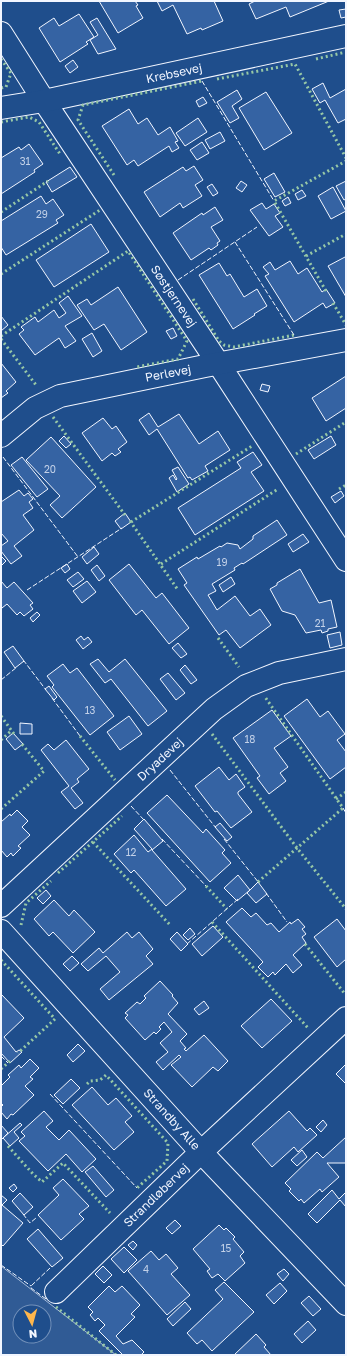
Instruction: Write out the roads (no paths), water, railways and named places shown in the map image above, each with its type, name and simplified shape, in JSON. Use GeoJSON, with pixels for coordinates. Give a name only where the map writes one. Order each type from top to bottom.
{"type":"FeatureCollection","features":[{"type":"Feature","properties":{"kind":"street","name":"Søstjernevej"},"geometry":{"type":"LineString","coordinates":[[1,33],[44,101],[218,363],[346,560]]}},
{"type":"Feature","properties":{"kind":"street","name":"Krebsevej"},"geometry":{"type":"LineString","coordinates":[[1,108],[44,101],[346,36]]}},
{"type":"Feature","properties":{"kind":"street","name":"Perlevej"},"geometry":{"type":"LineString","coordinates":[[1,436],[35,408],[60,396],[218,363],[346,340]]}},
{"type":"Feature","properties":{"kind":"street","name":"Dryadevej"},"geometry":{"type":"LineString","coordinates":[[1,906],[220,704],[246,686],[279,673],[346,659]]}},
{"type":"Feature","properties":{"kind":"street","name":"Strandby Alle"},"geometry":{"type":"LineString","coordinates":[[1,931],[201,1152],[346,1304]]}},
{"type":"Feature","properties":{"kind":"street","name":"Strandløbervej"},"geometry":{"type":"LineString","coordinates":[[56,1292],[201,1152],[346,1018]]}}]}
